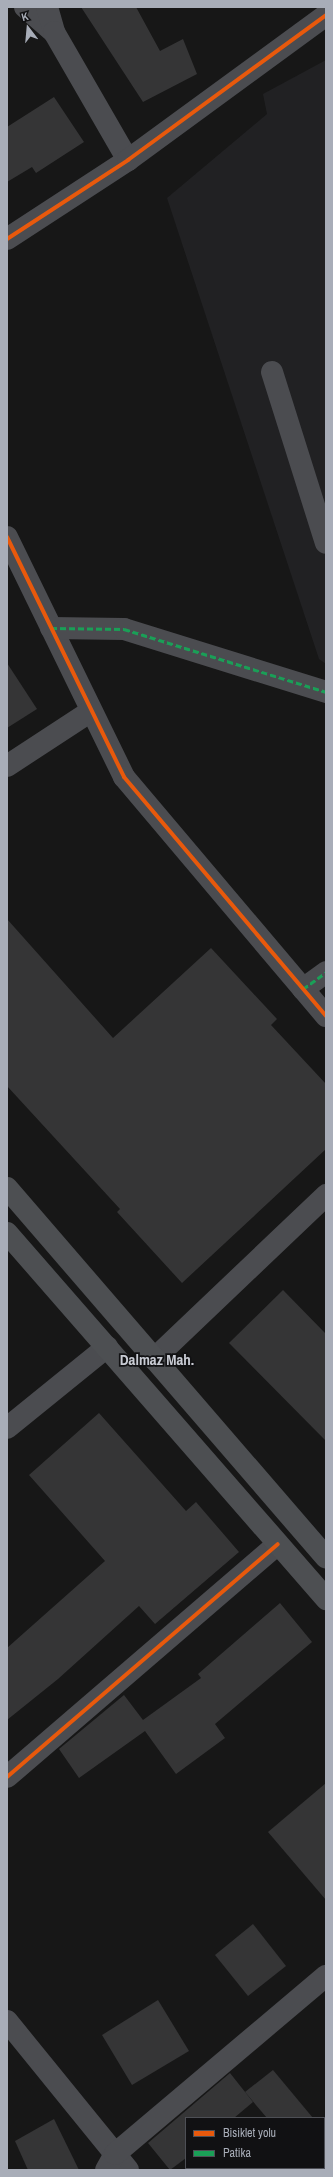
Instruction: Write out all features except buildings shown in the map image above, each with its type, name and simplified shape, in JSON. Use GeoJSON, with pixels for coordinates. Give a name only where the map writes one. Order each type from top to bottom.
{"type":"FeatureCollection","features":[{"type":"Feature","properties":{"kind":"main road"},"geometry":{"type":"LineString","coordinates":[[7,1188],[326,1557]]}},
{"type":"Feature","properties":{"kind":"main road"},"geometry":{"type":"LineString","coordinates":[[7,1232],[326,1599]]}},
{"type":"Feature","properties":{"kind":"street"},"geometry":{"type":"LineString","coordinates":[[25,7],[54,32]]}},
{"type":"Feature","properties":{"kind":"street"},"geometry":{"type":"LineString","coordinates":[[47,7],[54,32],[128,160]]}},
{"type":"Feature","properties":{"kind":"street"},"geometry":{"type":"LineString","coordinates":[[7,239],[128,160],[326,15]]}},
{"type":"Feature","properties":{"kind":"street"},"geometry":{"type":"LineString","coordinates":[[272,372],[326,543]]}},
{"type":"Feature","properties":{"kind":"street"},"geometry":{"type":"LineString","coordinates":[[7,537],[124,777],[326,1016]]}},
{"type":"Feature","properties":{"kind":"street"},"geometry":{"type":"LineString","coordinates":[[51,628],[124,629],[326,692]]}},
{"type":"Feature","properties":{"kind":"street"},"geometry":{"type":"LineString","coordinates":[[7,766],[91,711]]}},
{"type":"Feature","properties":{"kind":"street"},"geometry":{"type":"LineString","coordinates":[[303,989],[326,972]]}},
{"type":"Feature","properties":{"kind":"street"},"geometry":{"type":"LineString","coordinates":[[154,1359],[326,1195]]}},
{"type":"Feature","properties":{"kind":"street"},"geometry":{"type":"LineString","coordinates":[[7,1428],[107,1347]]}},
{"type":"Feature","properties":{"kind":"street"},"geometry":{"type":"LineString","coordinates":[[7,1777],[278,1544]]}},
{"type":"Feature","properties":{"kind":"street"},"geometry":{"type":"LineString","coordinates":[[7,2021],[116,2165],[326,1976]]}},
{"type":"Feature","properties":{"kind":"shaded area"},"geometry":{"type":"Polygon","coordinates":[[[326,60],[326,664],[319,659],[167,198],[267,114],[263,94],[326,60]]]}},
{"type":"Feature","properties":{"kind":"marked path"},"geometry":{"type":"LineString","coordinates":[[51,628],[124,629],[326,692]]}},
{"type":"Feature","properties":{"kind":"marked path"},"geometry":{"type":"LineString","coordinates":[[303,989],[326,972]]}},
{"type":"Feature","properties":{"kind":"cycle path"},"geometry":{"type":"LineString","coordinates":[[7,239],[128,160],[326,15]]}},
{"type":"Feature","properties":{"kind":"cycle path"},"geometry":{"type":"LineString","coordinates":[[7,537],[124,777],[326,1016]]}},
{"type":"Feature","properties":{"kind":"cycle path"},"geometry":{"type":"LineString","coordinates":[[7,1777],[278,1544]]}},
{"type":"Feature","properties":{"kind":"district","name":"Dalmaz Mah."},"geometry":{"type":"Point","coordinates":[157,1360]}}]}
